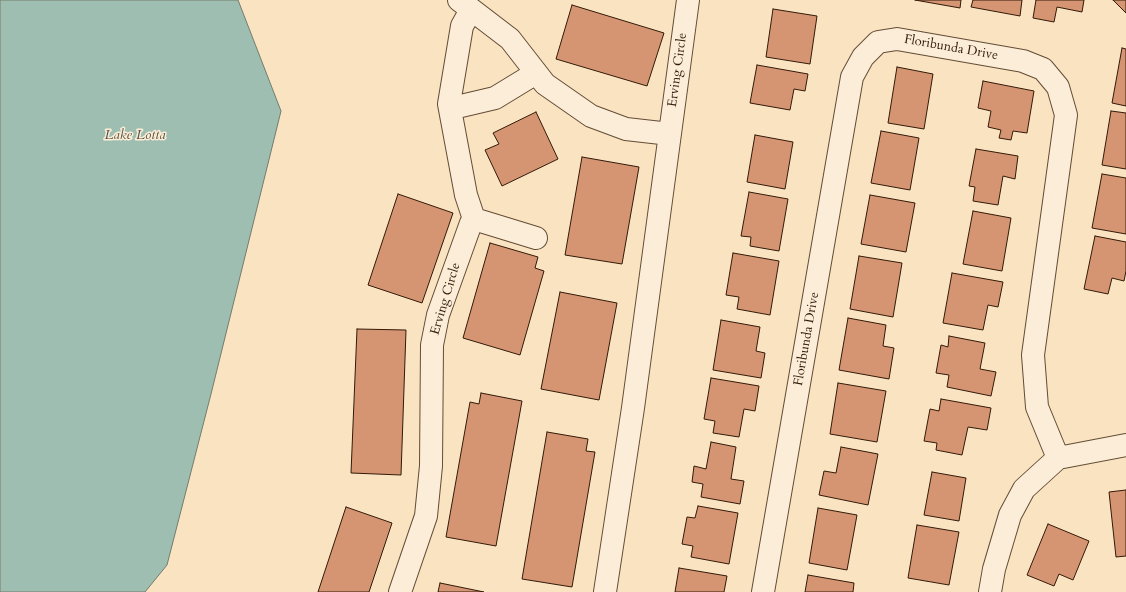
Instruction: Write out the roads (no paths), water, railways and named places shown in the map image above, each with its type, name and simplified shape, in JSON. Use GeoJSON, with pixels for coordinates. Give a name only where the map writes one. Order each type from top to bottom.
{"type":"FeatureCollection","features":[{"type":"Feature","properties":{"kind":"street","name":"Erving Circle"},"geometry":{"type":"LineString","coordinates":[[604,592],[634,408],[688,0]]}},
{"type":"Feature","properties":{"kind":"street"},"geometry":{"type":"LineString","coordinates":[[536,238],[474,219],[466,195],[449,104],[465,5],[510,39],[545,84],[591,116],[626,129],[670,134]]}},
{"type":"Feature","properties":{"kind":"street","name":"Floribunda Drive"},"geometry":{"type":"LineString","coordinates":[[763,592],[852,78],[863,57],[878,42],[897,39],[1023,61],[1043,69],[1058,87],[1066,115],[1032,355],[1036,407],[1058,458]]}},
{"type":"Feature","properties":{"kind":"street"},"geometry":{"type":"LineString","coordinates":[[449,104],[462,106],[495,98],[536,73]]}},
{"type":"Feature","properties":{"kind":"street","name":"Erving Circle"},"geometry":{"type":"LineString","coordinates":[[400,592],[426,516],[431,466],[432,345],[438,315],[471,223],[474,219]]}},
{"type":"Feature","properties":{"kind":"street"},"geometry":{"type":"LineString","coordinates":[[990,592],[994,569],[1010,515],[1024,489],[1058,458],[1126,445]]}},
{"type":"Feature","properties":{"kind":"water","name":"Lake Lotta"},"geometry":{"type":"Polygon","coordinates":[[[0,0],[238,0],[281,111],[167,565],[145,592],[0,592],[0,0]]]}}]}
